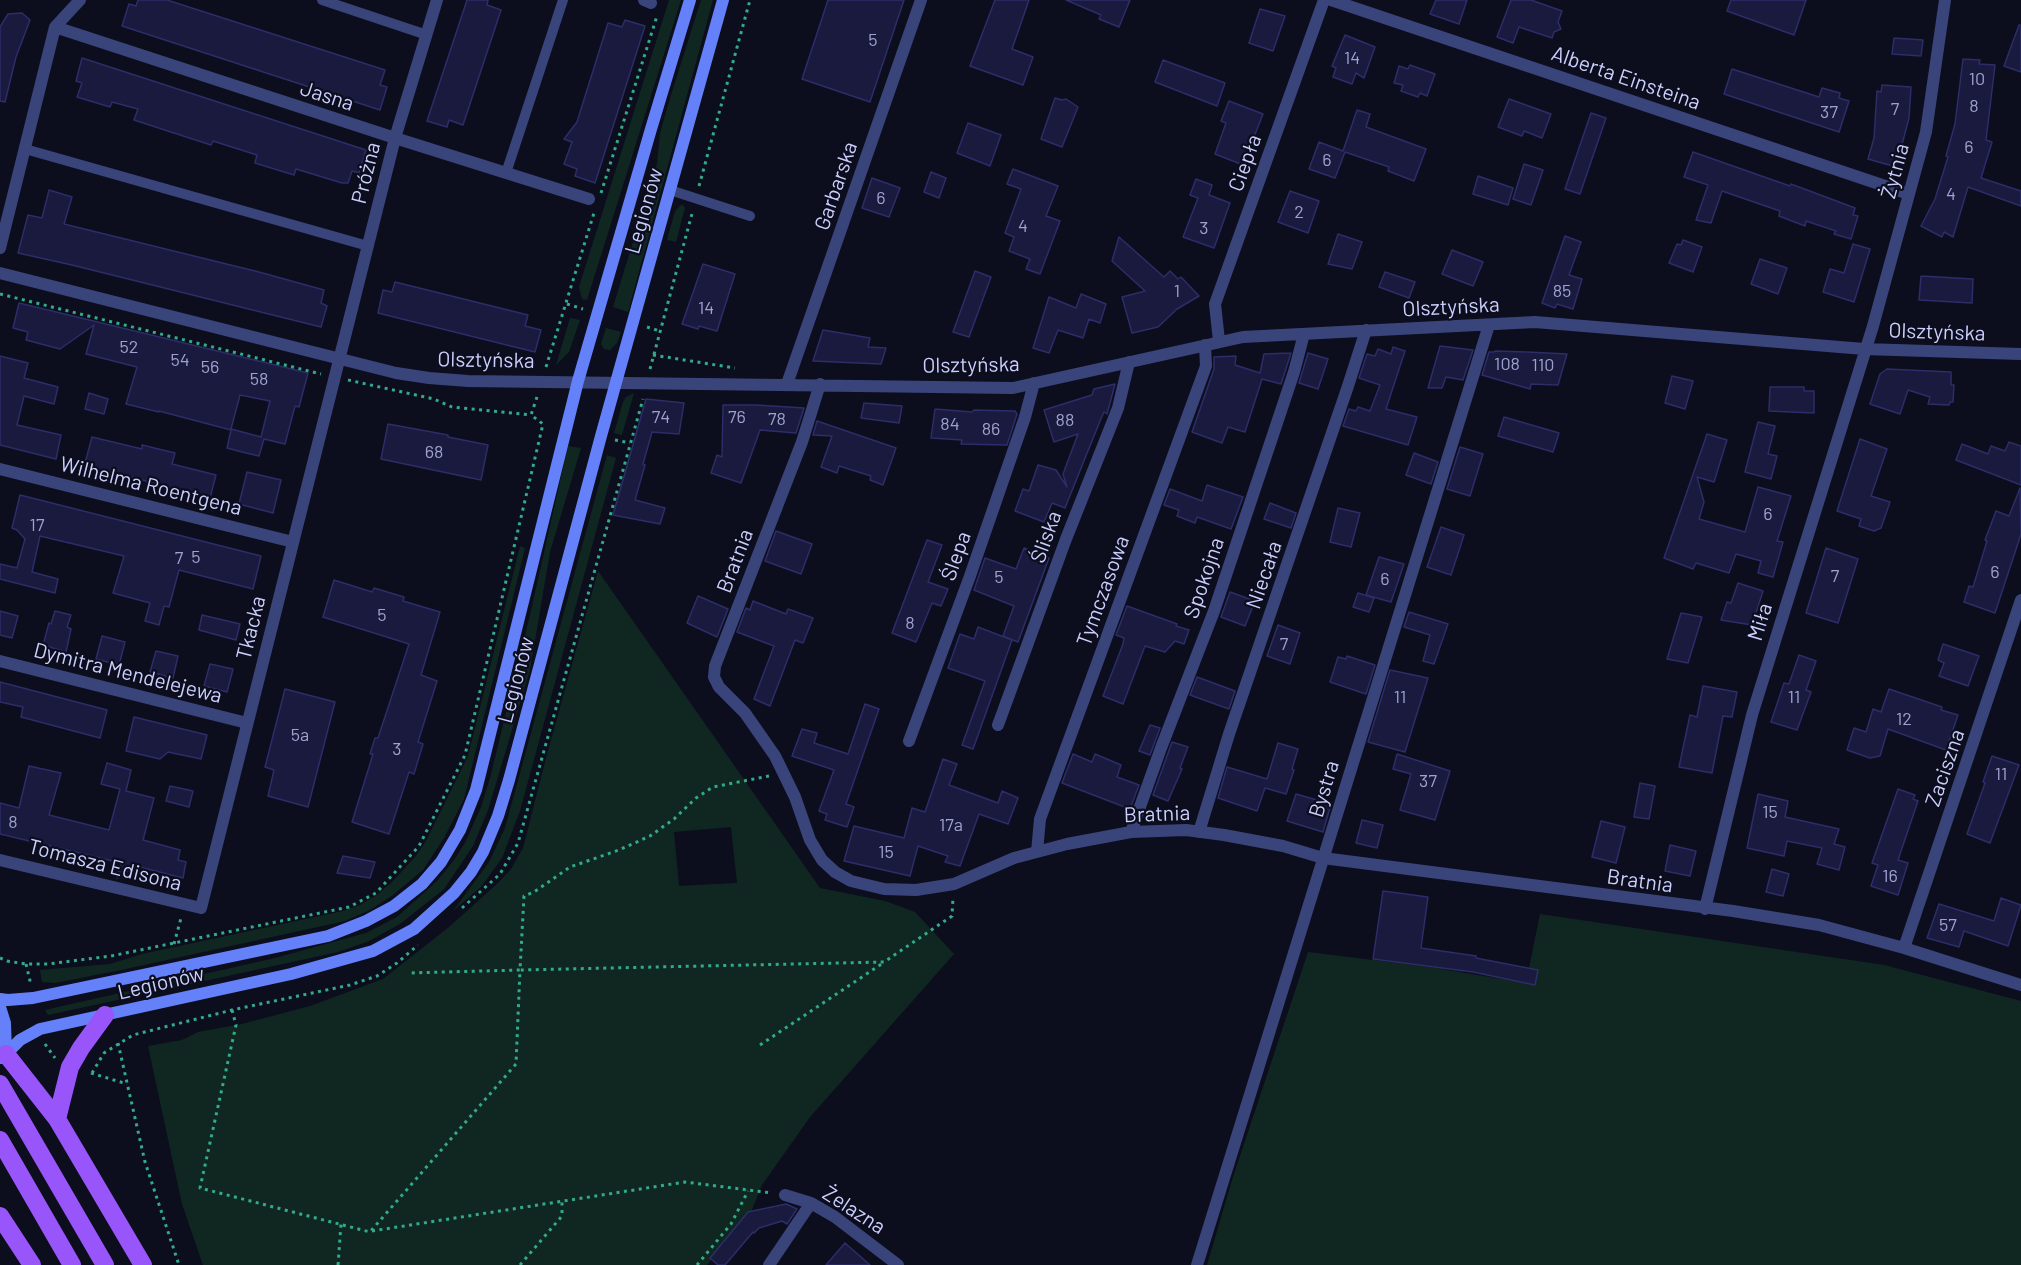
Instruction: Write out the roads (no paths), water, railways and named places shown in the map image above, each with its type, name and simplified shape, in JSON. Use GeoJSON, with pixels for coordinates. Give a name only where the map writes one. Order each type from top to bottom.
{"type":"FeatureCollection","features":[{"type":"Feature","properties":{"kind":"main road"},"geometry":{"type":"LineString","coordinates":[[57,1119],[70,1067],[105,1016]]}},
{"type":"Feature","properties":{"kind":"main road"},"geometry":{"type":"LineString","coordinates":[[3,1058],[57,1119],[143,1265]]}},
{"type":"Feature","properties":{"kind":"main road"},"geometry":{"type":"LineString","coordinates":[[0,1084],[105,1265]]}},
{"type":"Feature","properties":{"kind":"main road"},"geometry":{"type":"LineString","coordinates":[[0,1140],[72,1265]]}},
{"type":"Feature","properties":{"kind":"main road"},"geometry":{"type":"LineString","coordinates":[[0,1216],[32,1265]]}},
{"type":"Feature","properties":{"kind":"street"},"geometry":{"type":"LineString","coordinates":[[0,248],[55,27],[80,0]]}},
{"type":"Feature","properties":{"kind":"street","name":"Próżna"},"geometry":{"type":"LineString","coordinates":[[339,358],[395,138],[438,0]]}},
{"type":"Feature","properties":{"kind":"street","name":"Legionów"},"geometry":{"type":"LineString","coordinates":[[0,999],[33,998],[328,936],[366,921],[393,906],[422,884],[441,862],[460,830],[476,790],[578,381],[690,0]]}},
{"type":"Feature","properties":{"kind":"street","name":"Legionów"},"geometry":{"type":"LineString","coordinates":[[3,1058],[20,1040],[40,1029],[291,974],[373,951],[414,928],[454,893],[471,872],[483,852],[504,798],[616,382],[723,0]]}},
{"type":"Feature","properties":{"kind":"street","name":"Garbarska"},"geometry":{"type":"LineString","coordinates":[[787,384],[921,0]]}},
{"type":"Feature","properties":{"kind":"street","name":"Ciepła"},"geometry":{"type":"LineString","coordinates":[[1220,342],[1215,304],[1324,0]]}},
{"type":"Feature","properties":{"kind":"street","name":"Alberta Einsteina"},"geometry":{"type":"LineString","coordinates":[[1331,0],[1910,194]]}},
{"type":"Feature","properties":{"kind":"street","name":"Żytnia"},"geometry":{"type":"LineString","coordinates":[[1864,349],[1873,326],[1926,132],[1946,0]]}},
{"type":"Feature","properties":{"kind":"street","name":"Jasna"},"geometry":{"type":"LineString","coordinates":[[55,27],[593,200]]}},
{"type":"Feature","properties":{"kind":"street","name":"Olsztyńska"},"geometry":{"type":"LineString","coordinates":[[0,273],[396,373],[468,381],[1013,387],[1243,337],[1535,322],[1864,349],[2021,354]]}},
{"type":"Feature","properties":{"kind":"street","name":"Bystra"},"geometry":{"type":"LineString","coordinates":[[1197,1265],[1489,325]]}},
{"type":"Feature","properties":{"kind":"street","name":"Niecała"},"geometry":{"type":"LineString","coordinates":[[1199,831],[1229,734],[1366,330]]}},
{"type":"Feature","properties":{"kind":"street","name":"Spokojna"},"geometry":{"type":"LineString","coordinates":[[1131,832],[1214,611],[1294,372],[1304,334]]}},
{"type":"Feature","properties":{"kind":"street","name":"Tymczasowa"},"geometry":{"type":"LineString","coordinates":[[1037,852],[1040,819],[1206,366],[1205,345]]}},
{"type":"Feature","properties":{"kind":"street","name":"Miła"},"geometry":{"type":"LineString","coordinates":[[1706,909],[1752,715],[1864,349]]}},
{"type":"Feature","properties":{"kind":"street","name":"Tkacka"},"geometry":{"type":"LineString","coordinates":[[201,909],[339,358]]}},
{"type":"Feature","properties":{"kind":"street","name":"Śliska"},"geometry":{"type":"LineString","coordinates":[[998,725],[1066,538],[1118,408],[1129,362]]}},
{"type":"Feature","properties":{"kind":"street","name":"Ślepa"},"geometry":{"type":"LineString","coordinates":[[909,741],[988,523],[1025,417],[1034,383]]}},
{"type":"Feature","properties":{"kind":"street","name":"Bratnia"},"geometry":{"type":"LineString","coordinates":[[820,384],[802,442],[715,666],[714,677],[719,687],[745,713],[775,756],[795,797],[810,840],[822,860],[835,872],[851,881],[884,889],[916,890],[954,884],[1014,858],[1067,844],[1131,832],[1199,831],[1282,846],[1323,858],[1819,925],[1904,948],[2021,985]]}},
{"type":"Feature","properties":{"kind":"street","name":"Wilhelma Roentgena"},"geometry":{"type":"LineString","coordinates":[[0,469],[293,542]]}},
{"type":"Feature","properties":{"kind":"street","name":"Zaciszna"},"geometry":{"type":"LineString","coordinates":[[1904,948],[2021,600]]}},
{"type":"Feature","properties":{"kind":"street","name":"Dymitra Mendelejewa"},"geometry":{"type":"LineString","coordinates":[[0,661],[247,723]]}},
{"type":"Feature","properties":{"kind":"street","name":"Tomasza Edisona"},"geometry":{"type":"LineString","coordinates":[[0,860],[201,909]]}},
{"type":"Feature","properties":{"kind":"street"},"geometry":{"type":"LineString","coordinates":[[0,1007],[5,1023],[3,1058]]}},
{"type":"Feature","properties":{"kind":"street","name":"Żelazna"},"geometry":{"type":"LineString","coordinates":[[784,1195],[811,1203],[836,1217],[898,1265]]}},
{"type":"Feature","properties":{"kind":"street"},"geometry":{"type":"LineString","coordinates":[[770,1265],[811,1203]]}},
{"type":"Feature","properties":{"kind":"lane"},"geometry":{"type":"LineString","coordinates":[[322,0],[427,35]]}},
{"type":"Feature","properties":{"kind":"lane"},"geometry":{"type":"LineString","coordinates":[[506,173],[562,0]]}},
{"type":"Feature","properties":{"kind":"lane"},"geometry":{"type":"LineString","coordinates":[[25,148],[368,246]]}},
{"type":"Feature","properties":{"kind":"lane"},"geometry":{"type":"LineString","coordinates":[[670,190],[750,216]]}}]}
